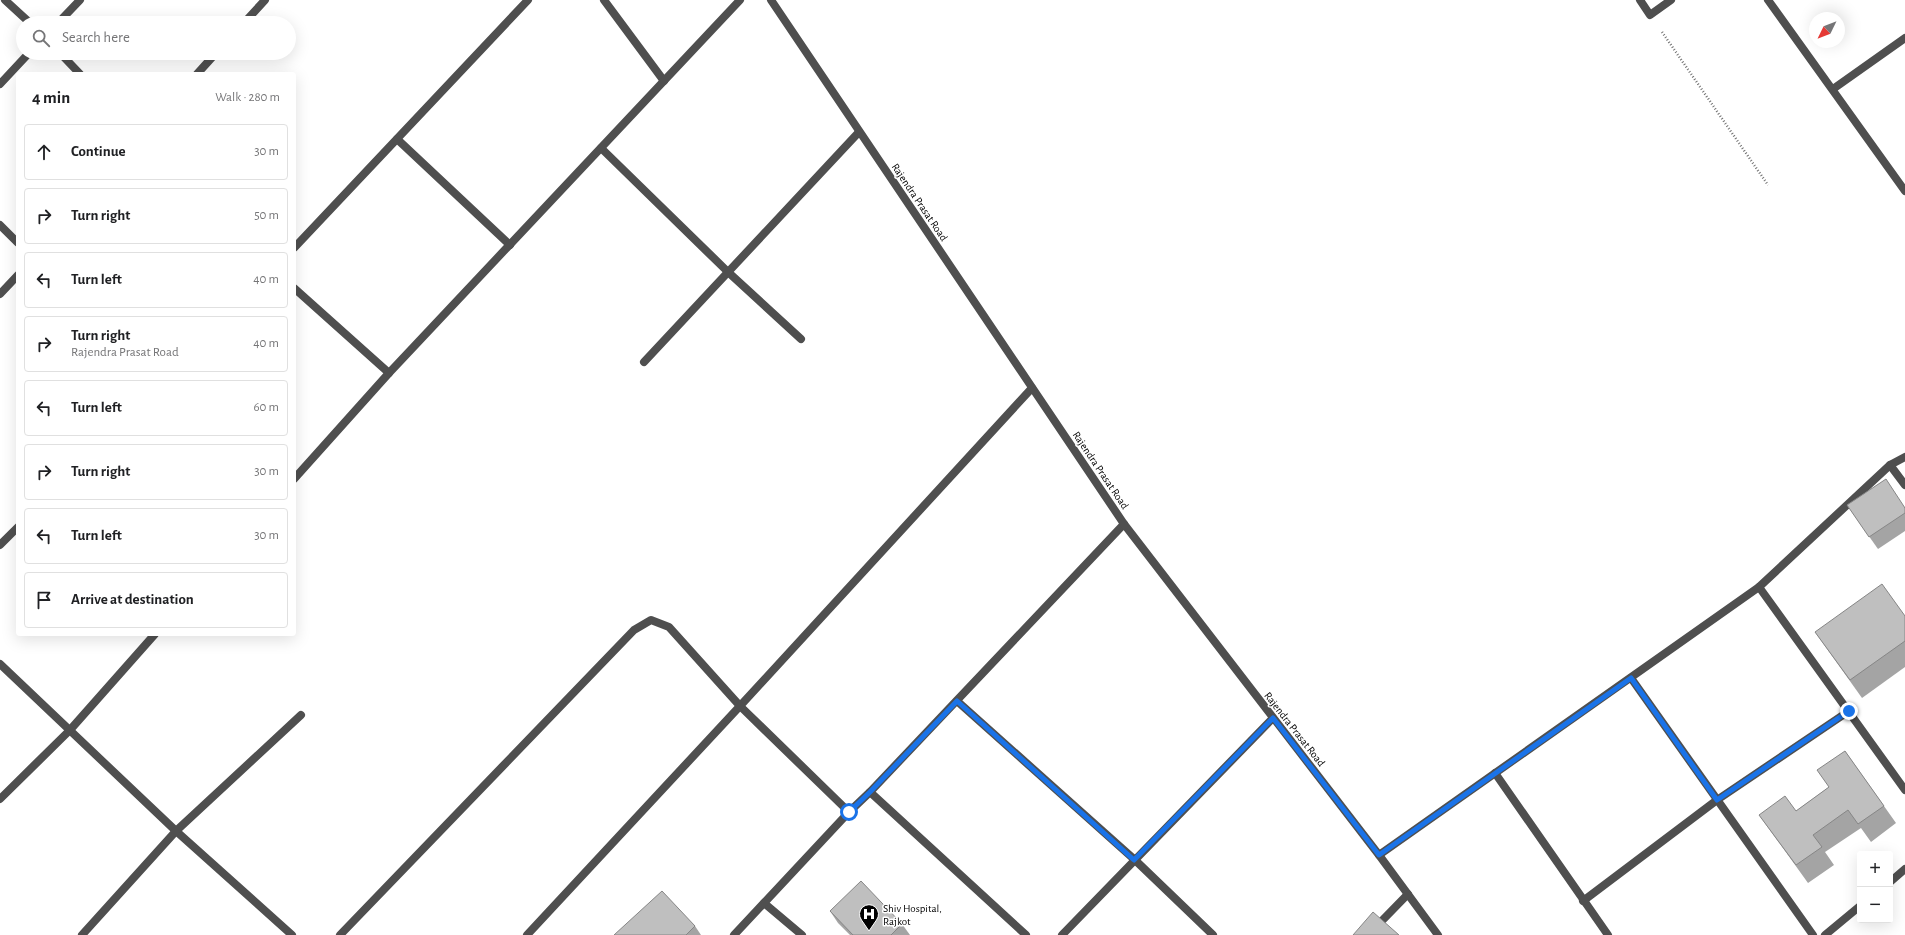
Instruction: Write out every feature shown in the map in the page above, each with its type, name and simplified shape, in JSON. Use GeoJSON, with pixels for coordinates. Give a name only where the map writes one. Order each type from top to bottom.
{"type":"FeatureCollection","features":[{"type":"Feature","properties":{"kind":"street"},"geometry":{"type":"LineString","coordinates":[[5,0],[22,16]]}},
{"type":"Feature","properties":{"kind":"street"},"geometry":{"type":"LineString","coordinates":[[65,16],[80,0]]}},
{"type":"Feature","properties":{"kind":"street"},"geometry":{"type":"LineString","coordinates":[[250,16],[265,0]]}},
{"type":"Feature","properties":{"kind":"street"},"geometry":{"type":"LineString","coordinates":[[296,246],[528,0]]}},
{"type":"Feature","properties":{"kind":"street"},"geometry":{"type":"LineString","coordinates":[[604,0],[664,81]]}},
{"type":"Feature","properties":{"kind":"street"},"geometry":{"type":"LineString","coordinates":[[296,477],[390,373],[740,0]]}},
{"type":"Feature","properties":{"kind":"street","name":"Rajendra Prasat Road"},"geometry":{"type":"LineString","coordinates":[[771,0],[1124,524],[1379,855],[1438,935]]}},
{"type":"Feature","properties":{"kind":"street"},"geometry":{"type":"LineString","coordinates":[[1640,0],[1650,15],[1671,0]]}},
{"type":"Feature","properties":{"kind":"street"},"geometry":{"type":"LineString","coordinates":[[1768,0],[1905,191]]}},
{"type":"Feature","properties":{"kind":"street"},"geometry":{"type":"LineString","coordinates":[[1833,89],[1905,38]]}},
{"type":"Feature","properties":{"kind":"street"},"geometry":{"type":"LineString","coordinates":[[0,84],[22,60]]}},
{"type":"Feature","properties":{"kind":"street"},"geometry":{"type":"LineString","coordinates":[[67,60],[78,72]]}},
{"type":"Feature","properties":{"kind":"street"},"geometry":{"type":"LineString","coordinates":[[199,72],[210,60]]}},
{"type":"Feature","properties":{"kind":"street"},"geometry":{"type":"LineString","coordinates":[[644,362],[859,132]]}},
{"type":"Feature","properties":{"kind":"street"},"geometry":{"type":"LineString","coordinates":[[397,139],[510,245]]}},
{"type":"Feature","properties":{"kind":"street"},"geometry":{"type":"LineString","coordinates":[[601,148],[728,272],[801,339]]}},
{"type":"Feature","properties":{"kind":"street"},"geometry":{"type":"LineString","coordinates":[[0,226],[16,241]]}},
{"type":"Feature","properties":{"kind":"street"},"geometry":{"type":"LineString","coordinates":[[0,294],[16,277]]}},
{"type":"Feature","properties":{"kind":"street"},"geometry":{"type":"LineString","coordinates":[[296,290],[390,373]]}},
{"type":"Feature","properties":{"kind":"street"},"geometry":{"type":"LineString","coordinates":[[527,935],[1032,388]]}},
{"type":"Feature","properties":{"kind":"street"},"geometry":{"type":"LineString","coordinates":[[1379,855],[1759,587],[1890,465],[1905,457]]}},
{"type":"Feature","properties":{"kind":"street"},"geometry":{"type":"LineString","coordinates":[[1890,465],[1905,484]]}},
{"type":"Feature","properties":{"kind":"street"},"geometry":{"type":"LineString","coordinates":[[734,935],[849,812],[957,701],[1124,524]]}},
{"type":"Feature","properties":{"kind":"street"},"geometry":{"type":"LineString","coordinates":[[0,546],[16,529]]}},
{"type":"Feature","properties":{"kind":"street"},"geometry":{"type":"LineString","coordinates":[[1759,587],[1905,790]]}},
{"type":"Feature","properties":{"kind":"street"},"geometry":{"type":"LineString","coordinates":[[340,935],[634,630],[651,620],[669,627],[740,706],[849,812]]}},
{"type":"Feature","properties":{"kind":"street"},"geometry":{"type":"LineString","coordinates":[[0,799],[70,730],[153,636]]}},
{"type":"Feature","properties":{"kind":"street"},"geometry":{"type":"LineString","coordinates":[[0,664],[176,831],[292,935]]}},
{"type":"Feature","properties":{"kind":"street"},"geometry":{"type":"LineString","coordinates":[[1631,678],[1813,935]]}},
{"type":"Feature","properties":{"kind":"street"},"geometry":{"type":"LineString","coordinates":[[957,701],[1134,860],[1213,935]]}},
{"type":"Feature","properties":{"kind":"street"},"geometry":{"type":"LineString","coordinates":[[1583,901],[1717,800],[1849,711]]}},
{"type":"Feature","properties":{"kind":"street"},"geometry":{"type":"LineString","coordinates":[[82,935],[176,831],[301,715]]}},
{"type":"Feature","properties":{"kind":"street"},"geometry":{"type":"LineString","coordinates":[[1062,935],[1273,718]]}},
{"type":"Feature","properties":{"kind":"street"},"geometry":{"type":"LineString","coordinates":[[1495,773],[1608,935]]}},
{"type":"Feature","properties":{"kind":"street"},"geometry":{"type":"LineString","coordinates":[[870,792],[1026,935]]}},
{"type":"Feature","properties":{"kind":"street"},"geometry":{"type":"LineString","coordinates":[[1893,879],[1905,869]]}},
{"type":"Feature","properties":{"kind":"street"},"geometry":{"type":"LineString","coordinates":[[1368,935],[1408,894]]}},
{"type":"Feature","properties":{"kind":"street"},"geometry":{"type":"LineString","coordinates":[[764,903],[802,935]]}},
{"type":"Feature","properties":{"kind":"street"},"geometry":{"type":"LineString","coordinates":[[1825,935],[1857,908]]}},
{"type":"Feature","properties":{"kind":"path"},"geometry":{"type":"LineString","coordinates":[[1650,15],[1768,185]]}},
{"type":"Feature","properties":{"kind":"building"},"geometry":{"type":"Polygon","coordinates":[[[1886,479],[1905,508],[1905,513],[1869,537],[1847,505],[1886,479]]]}},
{"type":"Feature","properties":{"kind":"building"},"geometry":{"type":"Polygon","coordinates":[[[1882,584],[1905,616],[1905,641],[1850,680],[1815,632],[1882,584]]]}},
{"type":"Feature","properties":{"kind":"building"},"geometry":{"type":"Polygon","coordinates":[[[1845,751],[1884,806],[1858,824],[1848,810],[1813,835],[1822,847],[1796,865],[1759,815],[1785,796],[1796,811],[1829,787],[1817,770],[1845,751]]]}},
{"type":"Feature","properties":{"kind":"building"},"geometry":{"type":"Polygon","coordinates":[[[861,881],[902,924],[891,935],[853,935],[830,911],[861,881]]]}},
{"type":"Feature","properties":{"kind":"building"},"geometry":{"type":"Polygon","coordinates":[[[662,891],[695,926],[686,935],[614,935],[662,891]]]}},
{"type":"Feature","properties":{"kind":"building"},"geometry":{"type":"Polygon","coordinates":[[[1373,912],[1399,935],[1353,935],[1373,912]]]}},
{"type":"Feature","properties":{"kind":"place","name":"Shiv Hospital, Rajkot"},"geometry":{"type":"Point","coordinates":[869,931]}},
{"type":"Feature","properties":{"kind":"route"},"geometry":{"type":"LineString","coordinates":[[849,812],[957,701],[1134,860],[1273,718],[1379,855],[1631,678],[1717,800],[1849,711]]}}]}
